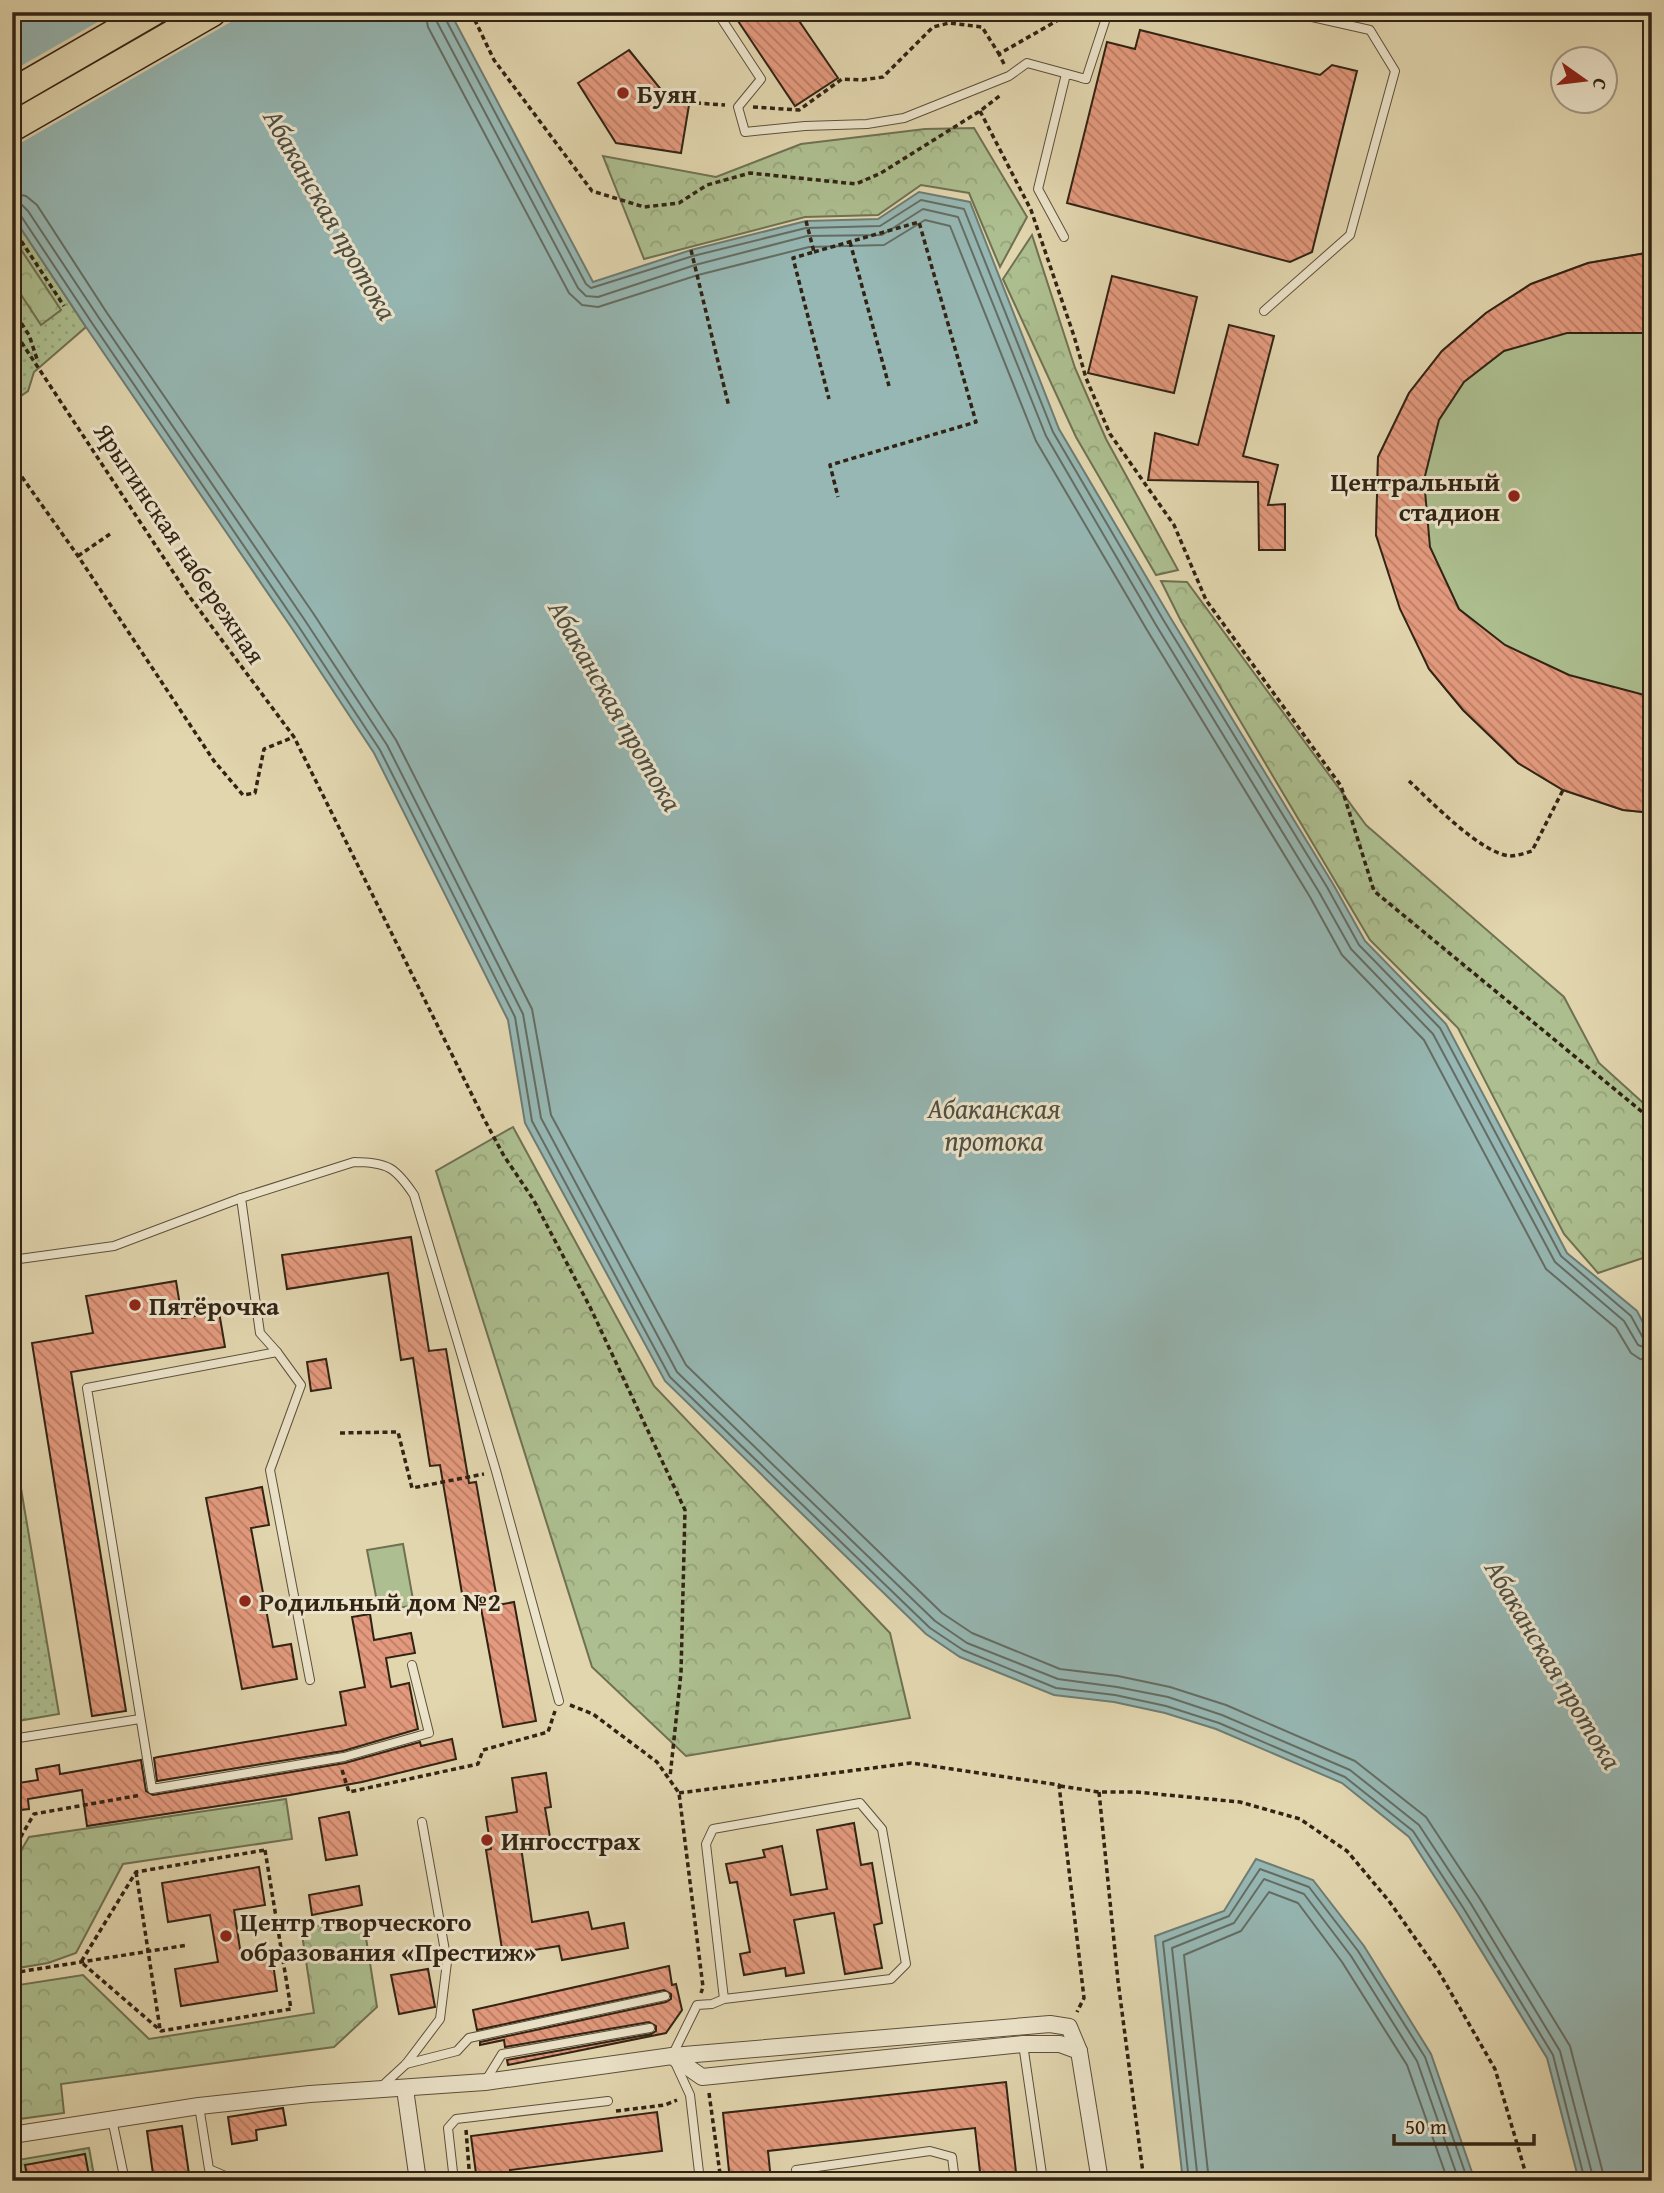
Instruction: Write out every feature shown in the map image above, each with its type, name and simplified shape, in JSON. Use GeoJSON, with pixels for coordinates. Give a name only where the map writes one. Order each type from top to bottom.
{"type":"FeatureCollection","features":[{"type":"Feature","properties":{"kind":"highway"},"geometry":{"type":"LineString","coordinates":[[12,93],[152,12]]}},
{"type":"Feature","properties":{"kind":"highway"},"geometry":{"type":"LineString","coordinates":[[12,127],[212,12]]}},
{"type":"Feature","properties":{"kind":"street"},"geometry":{"type":"LineString","coordinates":[[12,2135],[199,2106],[380,2088],[405,2089],[485,2082],[672,2056],[1051,2024],[1069,2027],[1079,2051],[1100,2181]]}},
{"type":"Feature","properties":{"kind":"street"},"geometry":{"type":"LineString","coordinates":[[672,2056],[702,2077],[1023,2044],[1060,2044],[1079,2051]]}},
{"type":"Feature","properties":{"kind":"street"},"geometry":{"type":"LineString","coordinates":[[405,2089],[418,2181]]}},
{"type":"Feature","properties":{"kind":"lane"},"geometry":{"type":"LineString","coordinates":[[717,12],[761,79],[738,107],[745,132],[867,124],[904,118],[1009,76],[1027,63],[1086,79],[1108,12]]}},
{"type":"Feature","properties":{"kind":"lane"},"geometry":{"type":"LineString","coordinates":[[1264,311],[1350,235],[1395,71],[1370,30],[1290,12]]}},
{"type":"Feature","properties":{"kind":"lane"},"geometry":{"type":"LineString","coordinates":[[1327,22],[1330,12]]}},
{"type":"Feature","properties":{"kind":"lane"},"geometry":{"type":"LineString","coordinates":[[1064,237],[1038,189],[1066,74]]}},
{"type":"Feature","properties":{"kind":"lane"},"geometry":{"type":"LineString","coordinates":[[12,1260],[114,1246],[241,1198],[354,1162],[374,1162],[399,1173],[414,1195],[496,1471],[559,1702]]}},
{"type":"Feature","properties":{"kind":"lane"},"geometry":{"type":"LineString","coordinates":[[241,1198],[260,1333],[301,1385],[270,1470],[310,1680]]}},
{"type":"Feature","properties":{"kind":"lane"},"geometry":{"type":"LineString","coordinates":[[277,1353],[87,1388],[152,1789],[344,1757],[429,1733],[412,1665]]}},
{"type":"Feature","properties":{"kind":"lane"},"geometry":{"type":"LineString","coordinates":[[12,1738],[140,1719]]}},
{"type":"Feature","properties":{"kind":"lane"},"geometry":{"type":"LineString","coordinates":[[700,2181],[690,2095],[672,2056],[697,2005],[712,2004],[724,1999],[891,1979],[906,1964],[882,1829],[860,1803],[713,1829],[706,1844],[724,1999]]}},
{"type":"Feature","properties":{"kind":"lane"},"geometry":{"type":"LineString","coordinates":[[380,2088],[406,2064],[440,2019],[447,1962],[422,1822]]}},
{"type":"Feature","properties":{"kind":"lane"},"geometry":{"type":"LineString","coordinates":[[406,2064],[457,2051],[469,2038],[665,1996]]}},
{"type":"Feature","properties":{"kind":"lane"},"geometry":{"type":"LineString","coordinates":[[485,2082],[502,2054],[650,2028]]}},
{"type":"Feature","properties":{"kind":"lane"},"geometry":{"type":"LineString","coordinates":[[1023,2044],[1043,2181]]}},
{"type":"Feature","properties":{"kind":"lane"},"geometry":{"type":"LineString","coordinates":[[454,2181],[448,2128],[456,2119],[608,2101]]}},
{"type":"Feature","properties":{"kind":"lane"},"geometry":{"type":"LineString","coordinates":[[199,2106],[209,2169],[237,2181]]}},
{"type":"Feature","properties":{"kind":"lane"},"geometry":{"type":"LineString","coordinates":[[112,2119],[125,2181]]}},
{"type":"Feature","properties":{"kind":"lane"},"geometry":{"type":"LineString","coordinates":[[798,2181],[796,2170],[930,2151],[952,2157],[955,2181]]}},
{"type":"Feature","properties":{"kind":"path"},"geometry":{"type":"LineString","coordinates":[[471,12],[494,60]]}},
{"type":"Feature","properties":{"kind":"path"},"geometry":{"type":"LineString","coordinates":[[696,103],[799,110],[842,79],[883,77],[933,27],[949,23],[982,27],[999,54]]}},
{"type":"Feature","properties":{"kind":"path"},"geometry":{"type":"LineString","coordinates":[[980,111],[1031,210],[1086,378],[1111,435],[1174,525],[1206,600],[1341,786],[1374,891],[1652,1120]]}},
{"type":"Feature","properties":{"kind":"path"},"geometry":{"type":"LineString","coordinates":[[806,221],[814,252]]}},
{"type":"Feature","properties":{"kind":"path"},"geometry":{"type":"LineString","coordinates":[[829,399],[793,258],[919,222],[976,422],[830,466],[838,497]]}},
{"type":"Feature","properties":{"kind":"path"},"geometry":{"type":"LineString","coordinates":[[12,227],[64,306]]}},
{"type":"Feature","properties":{"kind":"path"},"geometry":{"type":"LineString","coordinates":[[850,242],[890,386]]}},
{"type":"Feature","properties":{"kind":"path"},"geometry":{"type":"LineString","coordinates":[[691,250],[729,407]]}},
{"type":"Feature","properties":{"kind":"path","name":"Ярыгинская набережная"},"geometry":{"type":"LineString","coordinates":[[13,312],[29,335],[39,367]]}},
{"type":"Feature","properties":{"kind":"path","name":"Ярыгинская набережная"},"geometry":{"type":"LineString","coordinates":[[12,328],[188,596],[294,737],[483,1117],[504,1156],[533,1199],[590,1307],[685,1510],[681,1673],[670,1777]]}},
{"type":"Feature","properties":{"kind":"path"},"geometry":{"type":"LineString","coordinates":[[12,369],[15,377],[12,377]]}},
{"type":"Feature","properties":{"kind":"path"},"geometry":{"type":"LineString","coordinates":[[12,463],[78,556],[214,761],[243,795],[255,793],[264,749],[294,737]]}},
{"type":"Feature","properties":{"kind":"path"},"geometry":{"type":"LineString","coordinates":[[78,556],[110,534]]}},
{"type":"Feature","properties":{"kind":"path"},"geometry":{"type":"LineString","coordinates":[[1409,781],[1478,842],[1496,853],[1513,856],[1532,851],[1563,790]]}},
{"type":"Feature","properties":{"kind":"path"},"geometry":{"type":"LineString","coordinates":[[340,1433],[398,1432],[412,1488],[496,1471]]}},
{"type":"Feature","properties":{"kind":"path"},"geometry":{"type":"LineString","coordinates":[[12,1505],[16,1529],[12,1530]]}},
{"type":"Feature","properties":{"kind":"path"},"geometry":{"type":"LineString","coordinates":[[593,1714],[657,1762],[679,1793],[703,1987],[697,2005]]}},
{"type":"Feature","properties":{"kind":"path"},"geometry":{"type":"LineString","coordinates":[[679,1793],[911,1763],[1099,1792],[1136,1792],[1240,1802],[1300,1819],[1347,1851],[1389,1901],[1439,1972],[1495,2069],[1528,2181]]}},
{"type":"Feature","properties":{"kind":"path"},"geometry":{"type":"LineString","coordinates":[[1059,1785],[1084,1998],[1069,2027]]}},
{"type":"Feature","properties":{"kind":"path"},"geometry":{"type":"LineString","coordinates":[[1099,1792],[1118,1981],[1144,2181]]}},
{"type":"Feature","properties":{"kind":"path"},"geometry":{"type":"LineString","coordinates":[[81,1962],[136,1872],[265,1850],[291,2009],[161,2031]]}},
{"type":"Feature","properties":{"kind":"path"},"geometry":{"type":"LineString","coordinates":[[136,1872],[161,2031]]}},
{"type":"Feature","properties":{"kind":"path"},"geometry":{"type":"LineString","coordinates":[[12,1973],[188,1945]]}},
{"type":"Feature","properties":{"kind":"path"},"geometry":{"type":"LineString","coordinates":[[81,1962],[161,2031]]}},
{"type":"Feature","properties":{"kind":"path"},"geometry":{"type":"LineString","coordinates":[[709,2092],[722,2181]]}},
{"type":"Feature","properties":{"kind":"path"},"geometry":{"type":"LineString","coordinates":[[12,2135],[20,2181]]}},
{"type":"Feature","properties":{"kind":"green space"},"geometry":{"type":"Polygon","coordinates":[[[974,128],[1027,217],[1000,267],[969,193],[921,185],[878,215],[805,217],[644,259],[603,156],[716,177],[801,144],[925,129],[974,128]]]}},
{"type":"Feature","properties":{"kind":"green space"},"geometry":{"type":"Polygon","coordinates":[[[12,215],[86,327],[34,372],[28,391],[12,402],[12,215]]]}},
{"type":"Feature","properties":{"kind":"green space"},"geometry":{"type":"Polygon","coordinates":[[[1032,235],[1075,368],[1106,439],[1178,570],[1156,575],[1076,437],[1003,279],[1032,235]]]}},
{"type":"Feature","properties":{"kind":"green space"},"geometry":{"type":"Polygon","coordinates":[[[12,236],[61,310],[41,325],[12,281],[12,236]]]}},
{"type":"Feature","properties":{"kind":"green space","name":"Центральный стадион"},"geometry":{"type":"Polygon","coordinates":[[[1652,252],[1652,813],[1623,810],[1563,790],[1518,763],[1463,710],[1429,669],[1376,535],[1378,457],[1409,393],[1442,351],[1486,313],[1531,284],[1588,263],[1652,252]]]}},
{"type":"Feature","properties":{"kind":"green space"},"geometry":{"type":"Polygon","coordinates":[[[1161,581],[1187,582],[1366,825],[1564,997],[1599,1063],[1652,1111],[1652,1255],[1598,1273],[1564,1234],[1458,1028],[1370,940],[1181,621],[1161,581]]]}},
{"type":"Feature","properties":{"kind":"green space"},"geometry":{"type":"Polygon","coordinates":[[[513,1127],[654,1386],[890,1633],[910,1718],[686,1756],[592,1667],[436,1171],[513,1127]]]}},
{"type":"Feature","properties":{"kind":"green space"},"geometry":{"type":"Polygon","coordinates":[[[12,1435],[59,1714],[12,1722],[12,1435]]]}},
{"type":"Feature","properties":{"kind":"green space"},"geometry":{"type":"Polygon","coordinates":[[[403,1544],[414,1605],[379,1612],[367,1550],[403,1544]]]}},
{"type":"Feature","properties":{"kind":"green space"},"geometry":{"type":"Polygon","coordinates":[[[286,1799],[292,1839],[123,1864],[76,1953],[48,1963],[12,1969],[12,1866],[29,1837],[286,1799]]]}},
{"type":"Feature","properties":{"kind":"green space"},"geometry":{"type":"Polygon","coordinates":[[[363,1919],[377,2007],[334,2047],[61,2084],[64,2113],[12,2120],[12,1986],[83,1975],[149,2039],[314,2013],[301,1928],[363,1919]]]}},
{"type":"Feature","properties":{"kind":"green space"},"geometry":{"type":"Polygon","coordinates":[[[89,2148],[95,2181],[12,2181],[12,2161],[89,2148]]]}},
{"type":"Feature","properties":{"kind":"water","name":"Абаканская протока"},"geometry":{"type":"Polygon","coordinates":[[[12,12],[450,12],[593,282],[691,250],[806,221],[878,219],[919,192],[970,202],[1059,429],[1170,617],[1365,941],[1446,1024],[1567,1253],[1637,1311],[1652,1340],[1652,2181],[1579,2181],[1547,2058],[1409,1837],[1342,1783],[1216,1729],[1165,1713],[1114,1702],[1054,1695],[960,1657],[926,1634],[665,1381],[525,1123],[508,1020],[374,753],[12,215],[12,12]]]}},
{"type":"Feature","properties":{"kind":"water"},"geometry":{"type":"Polygon","coordinates":[[[1256,1859],[1313,1880],[1364,1946],[1431,2054],[1475,2181],[1183,2181],[1155,1936],[1224,1911],[1256,1859]]]}},
{"type":"Feature","properties":{"kind":"pier"},"geometry":{"type":"Polygon","coordinates":[[[115,12],[248,12],[12,148],[12,71],[115,12]]]}},
{"type":"Feature","properties":{"kind":"building"},"geometry":{"type":"Polygon","coordinates":[[[732,12],[793,12],[838,78],[795,106],[732,12]]]}},
{"type":"Feature","properties":{"kind":"building"},"geometry":{"type":"Polygon","coordinates":[[[1140,30],[1320,75],[1332,65],[1357,71],[1312,252],[1290,262],[1067,203],[1107,42],[1135,49],[1140,30]]]}},
{"type":"Feature","properties":{"kind":"building","name":"Буян"},"geometry":{"type":"Polygon","coordinates":[[[629,50],[671,102],[689,105],[681,153],[616,143],[578,83],[629,50]]]}},
{"type":"Feature","properties":{"kind":"building"},"geometry":{"type":"Polygon","coordinates":[[[1652,252],[1652,333],[1567,333],[1504,351],[1464,382],[1439,420],[1424,480],[1430,547],[1459,609],[1505,645],[1569,675],[1652,697],[1652,813],[1623,810],[1563,790],[1518,763],[1463,710],[1429,669],[1400,609],[1376,535],[1378,457],[1409,393],[1442,351],[1486,313],[1531,284],[1588,263],[1652,252]]]}},
{"type":"Feature","properties":{"kind":"building"},"geometry":{"type":"Polygon","coordinates":[[[1112,276],[1197,297],[1174,393],[1088,373],[1112,276]]]}},
{"type":"Feature","properties":{"kind":"building"},"geometry":{"type":"Polygon","coordinates":[[[1229,325],[1274,336],[1243,456],[1278,465],[1268,505],[1285,504],[1285,550],[1259,550],[1258,482],[1148,480],[1155,433],[1198,445],[1229,325]]]}},
{"type":"Feature","properties":{"kind":"building"},"geometry":{"type":"Polygon","coordinates":[[[411,1237],[429,1351],[446,1349],[469,1483],[476,1482],[498,1605],[514,1602],[536,1721],[503,1727],[481,1608],[465,1611],[440,1465],[430,1466],[413,1358],[401,1360],[388,1273],[287,1289],[282,1255],[411,1237]]]}},
{"type":"Feature","properties":{"kind":"building"},"geometry":{"type":"Polygon","coordinates":[[[176,1281],[182,1318],[219,1312],[225,1347],[71,1372],[126,1711],[92,1716],[32,1343],[93,1333],[86,1296],[176,1281]]]}},
{"type":"Feature","properties":{"kind":"building"},"geometry":{"type":"Polygon","coordinates":[[[326,1359],[331,1388],[311,1391],[307,1362],[326,1359]]]}},
{"type":"Feature","properties":{"kind":"building","name":"Родильный дом №2"},"geometry":{"type":"Polygon","coordinates":[[[262,1487],[269,1525],[251,1528],[273,1647],[291,1644],[297,1679],[242,1689],[206,1498],[262,1487]]]}},
{"type":"Feature","properties":{"kind":"building"},"geometry":{"type":"Polygon","coordinates":[[[370,1614],[374,1640],[411,1633],[415,1653],[386,1658],[391,1687],[409,1683],[418,1729],[343,1751],[157,1781],[154,1758],[346,1725],[340,1692],[365,1687],[352,1617],[370,1614]]]}},
{"type":"Feature","properties":{"kind":"building"},"geometry":{"type":"Polygon","coordinates":[[[452,1739],[456,1759],[362,1782],[290,1795],[87,1826],[82,1790],[28,1799],[29,1809],[12,1811],[12,1784],[38,1780],[36,1769],[59,1765],[60,1774],[141,1760],[146,1791],[153,1795],[345,1763],[420,1742],[421,1746],[452,1739]]]}},
{"type":"Feature","properties":{"kind":"building"},"geometry":{"type":"Polygon","coordinates":[[[546,1773],[551,1807],[545,1808],[551,1843],[521,1847],[532,1922],[588,1912],[592,1929],[624,1923],[628,1948],[562,1960],[559,1946],[503,1955],[486,1850],[491,1849],[486,1817],[517,1812],[512,1778],[546,1773]]]}},
{"type":"Feature","properties":{"kind":"building"},"geometry":{"type":"Polygon","coordinates":[[[349,1812],[357,1855],[326,1860],[319,1818],[349,1812]]]}},
{"type":"Feature","properties":{"kind":"building"},"geometry":{"type":"Polygon","coordinates":[[[854,1823],[861,1865],[872,1863],[882,1923],[874,1925],[882,1968],[845,1974],[834,1913],[794,1920],[804,1973],[786,1976],[785,1968],[744,1975],[740,1954],[750,1952],[737,1882],[730,1883],[726,1864],[765,1857],[763,1850],[782,1846],[791,1895],[827,1889],[817,1830],[854,1823]]]}},
{"type":"Feature","properties":{"kind":"building","name":"Центр творческого образования «Престиж»"},"geometry":{"type":"Polygon","coordinates":[[[259,1867],[265,1905],[234,1910],[241,1955],[271,1950],[277,1991],[181,2006],[175,1969],[218,1962],[210,1915],[168,1922],[162,1883],[259,1867]]]}},
{"type":"Feature","properties":{"kind":"building"},"geometry":{"type":"Polygon","coordinates":[[[359,1886],[362,1905],[312,1915],[309,1895],[359,1886]]]}},
{"type":"Feature","properties":{"kind":"building"},"geometry":{"type":"Polygon","coordinates":[[[669,1966],[672,1985],[676,1984],[682,2010],[666,2033],[508,2065],[507,2060],[651,2034],[656,2031],[656,2026],[649,2022],[505,2047],[504,2040],[480,2045],[480,2042],[666,2002],[671,1999],[671,1994],[664,1990],[477,2030],[473,2010],[669,1966]]]}},
{"type":"Feature","properties":{"kind":"building"},"geometry":{"type":"Polygon","coordinates":[[[428,1969],[435,2007],[399,2014],[391,1975],[428,1969]]]}},
{"type":"Feature","properties":{"kind":"building"},"geometry":{"type":"Polygon","coordinates":[[[1006,2082],[1017,2181],[981,2181],[975,2128],[768,2151],[771,2181],[730,2181],[723,2113],[1006,2082]]]}},
{"type":"Feature","properties":{"kind":"building"},"geometry":{"type":"Polygon","coordinates":[[[283,2108],[286,2125],[256,2130],[257,2140],[232,2144],[228,2117],[283,2108]]]}},
{"type":"Feature","properties":{"kind":"building"},"geometry":{"type":"Polygon","coordinates":[[[657,2112],[662,2151],[510,2170],[511,2181],[477,2181],[471,2136],[657,2112]]]}},
{"type":"Feature","properties":{"kind":"building"},"geometry":{"type":"Polygon","coordinates":[[[182,2126],[190,2181],[154,2181],[147,2131],[182,2126]]]}},
{"type":"Feature","properties":{"kind":"building"},"geometry":{"type":"Polygon","coordinates":[[[85,2154],[90,2181],[28,2181],[25,2165],[85,2154]]]}},
{"type":"Feature","properties":{"kind":"place","name":"Буян"},"geometry":{"type":"Point","coordinates":[623,93]}},
{"type":"Feature","properties":{"kind":"place","name":"Центральный стадион"},"geometry":{"type":"Point","coordinates":[1514,496]}},
{"type":"Feature","properties":{"kind":"place","name":"Пятёрочка"},"geometry":{"type":"Point","coordinates":[135,1305]}},
{"type":"Feature","properties":{"kind":"place","name":"Родильный дом №2"},"geometry":{"type":"Point","coordinates":[245,1601]}},
{"type":"Feature","properties":{"kind":"place","name":"Ингосстрах"},"geometry":{"type":"Point","coordinates":[487,1840]}},
{"type":"Feature","properties":{"kind":"place","name":"Центр творческого образования «Престиж»"},"geometry":{"type":"Point","coordinates":[226,1936]}}]}
